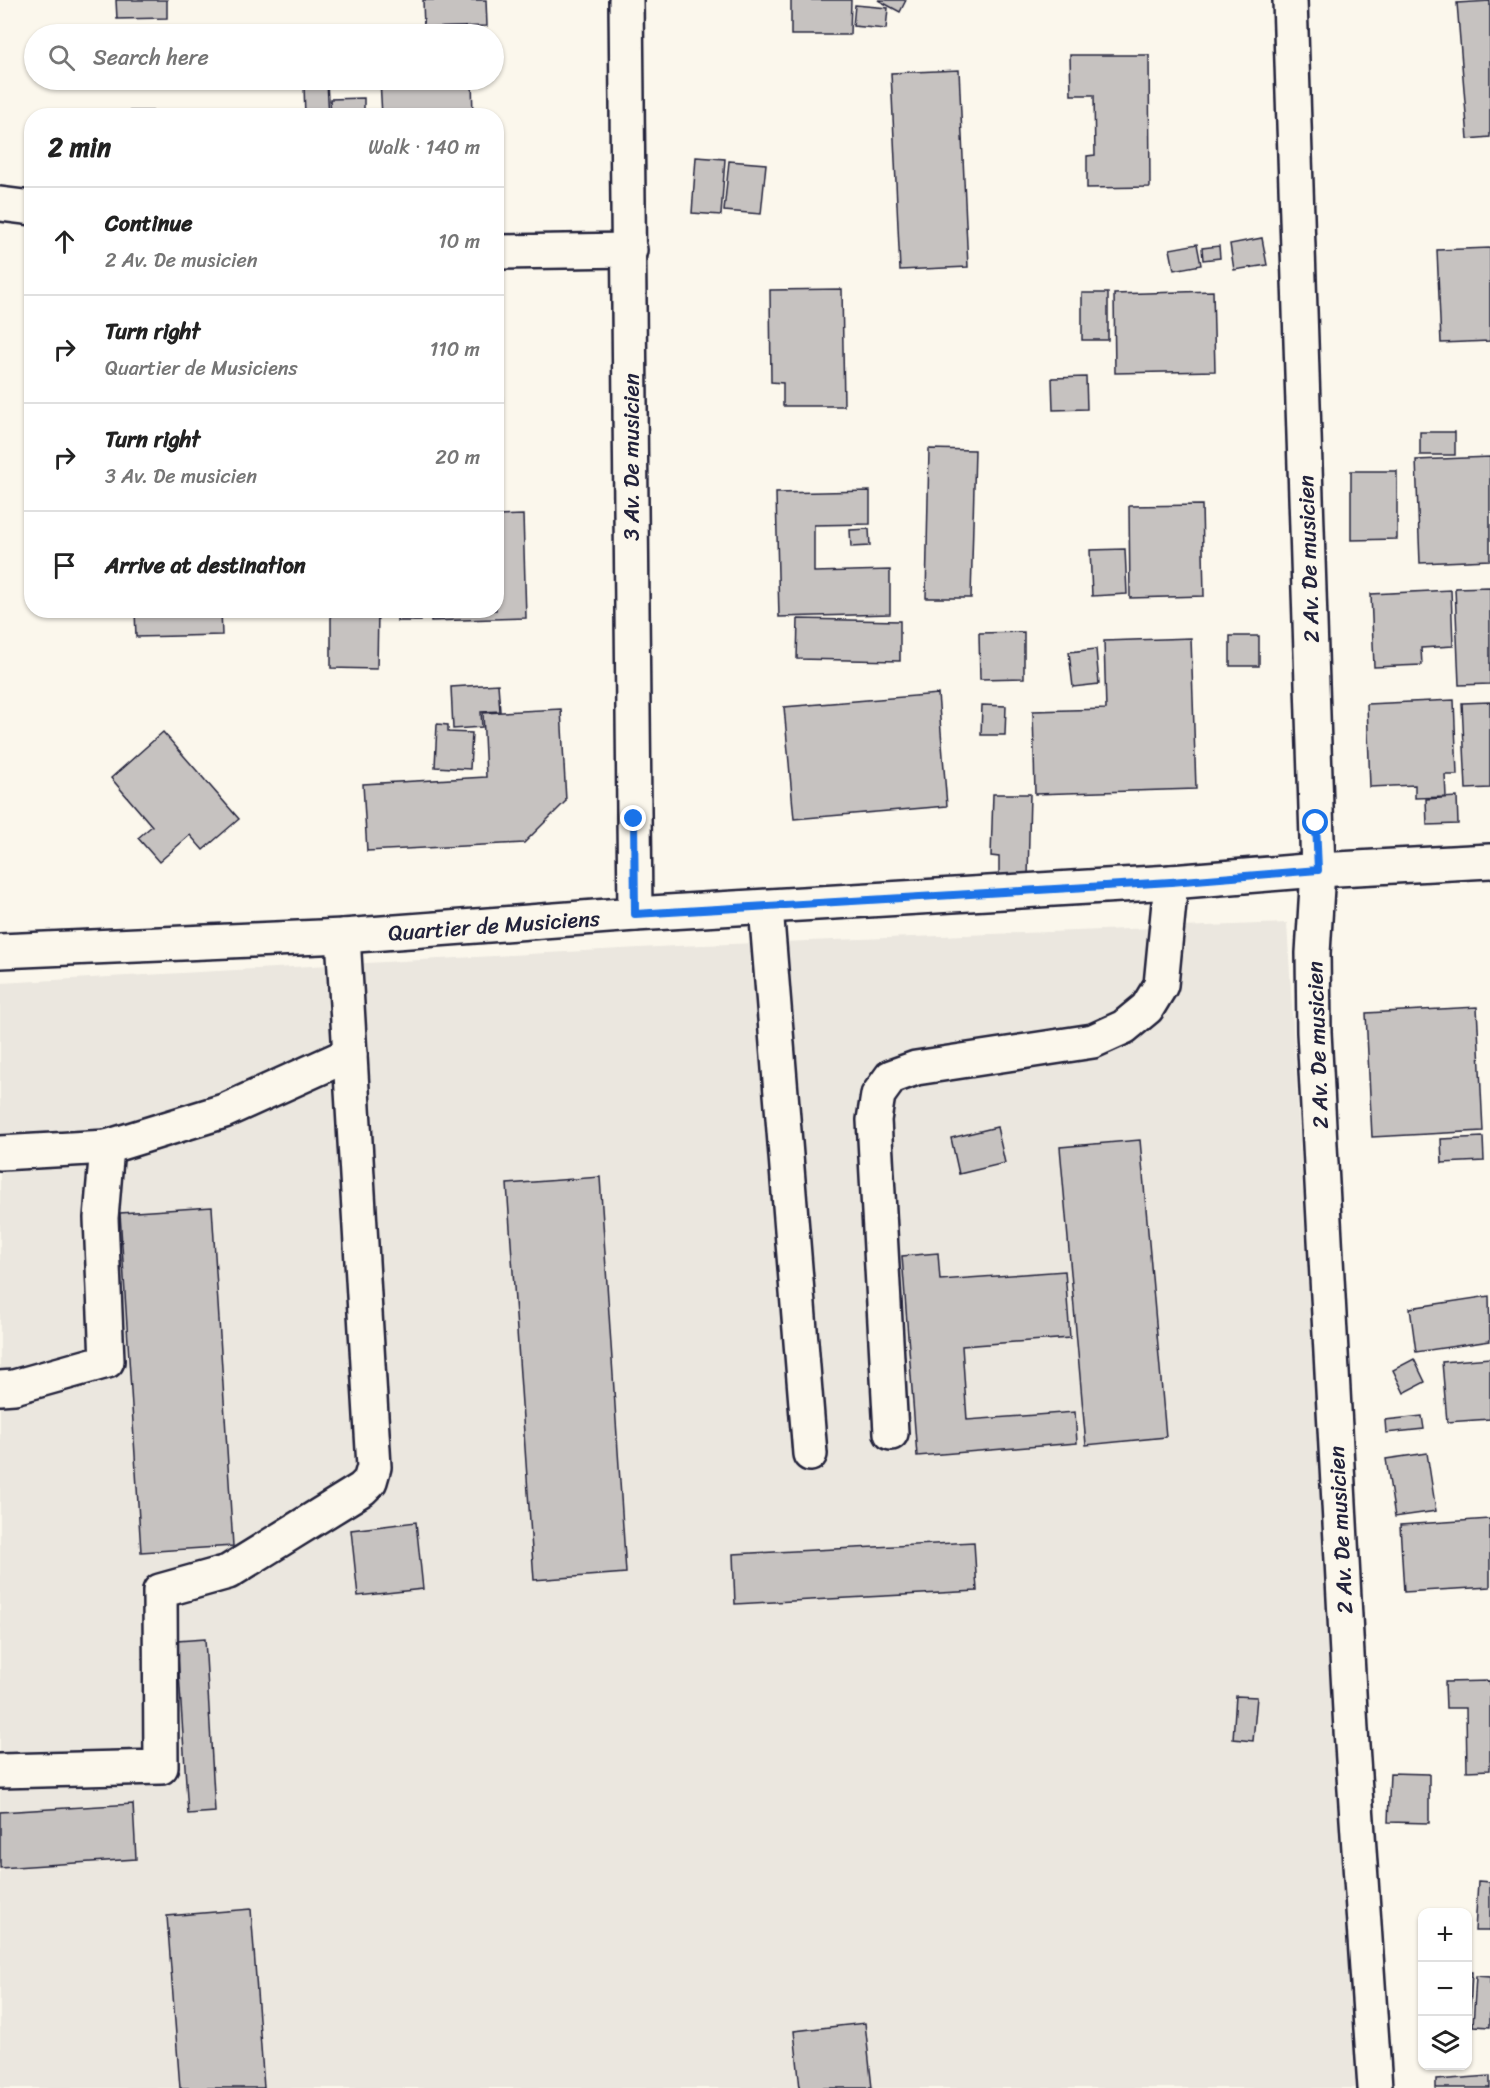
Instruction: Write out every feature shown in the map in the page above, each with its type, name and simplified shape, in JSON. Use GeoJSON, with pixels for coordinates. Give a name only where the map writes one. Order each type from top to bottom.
{"type":"FeatureCollection","features":[{"type":"Feature","properties":{"kind":"street","name":"3 Av. De musicien"},"geometry":{"type":"LineString","coordinates":[[626,0],[635,914]]}},
{"type":"Feature","properties":{"kind":"street","name":"2 Av. De musicien"},"geometry":{"type":"LineString","coordinates":[[1290,0],[1318,870],[1313,953],[1314,1032],[1351,1730],[1375,2088]]}},
{"type":"Feature","properties":{"kind":"street"},"geometry":{"type":"LineString","coordinates":[[0,204],[24,207]]}},
{"type":"Feature","properties":{"kind":"street"},"geometry":{"type":"LineString","coordinates":[[504,252],[630,250]]}},
{"type":"Feature","properties":{"kind":"street","name":"Quartier de Musiciens"},"geometry":{"type":"LineString","coordinates":[[0,951],[343,936],[635,914],[1490,861]]}},
{"type":"Feature","properties":{"kind":"street"},"geometry":{"type":"LineString","coordinates":[[891,1433],[874,1120],[878,1095],[891,1077],[916,1068],[1093,1041],[1124,1027],[1147,1008],[1161,985],[1171,882]]}},
{"type":"Feature","properties":{"kind":"street"},"geometry":{"type":"LineString","coordinates":[[766,907],[810,1454]]}},
{"type":"Feature","properties":{"kind":"street"},"geometry":{"type":"LineString","coordinates":[[0,1771],[161,1767],[160,1591],[228,1572],[362,1490],[370,1481],[374,1467],[343,936]]}},
{"type":"Feature","properties":{"kind":"street"},"geometry":{"type":"LineString","coordinates":[[0,1153],[107,1147],[224,1111],[350,1054]]}},
{"type":"Feature","properties":{"kind":"street"},"geometry":{"type":"LineString","coordinates":[[0,1388],[14,1387],[107,1361],[101,1218],[107,1147]]}},
{"type":"Feature","properties":{"kind":"shaded area"},"geometry":{"type":"Polygon","coordinates":[[[1287,923],[1356,2088],[0,2088],[0,983],[676,946],[1287,923]]]}},
{"type":"Feature","properties":{"kind":"building"},"geometry":{"type":"Polygon","coordinates":[[[116,0],[167,0],[167,18],[117,19],[116,0]]]}},
{"type":"Feature","properties":{"kind":"building"},"geometry":{"type":"Polygon","coordinates":[[[423,0],[486,0],[487,24],[424,24],[423,0]]]}},
{"type":"Feature","properties":{"kind":"building"},"geometry":{"type":"Polygon","coordinates":[[[791,0],[851,0],[850,35],[791,35],[791,0]]]}},
{"type":"Feature","properties":{"kind":"building"},"geometry":{"type":"Polygon","coordinates":[[[878,0],[906,0],[900,12],[878,0]]]}},
{"type":"Feature","properties":{"kind":"building"},"geometry":{"type":"Polygon","coordinates":[[[1490,1],[1490,137],[1468,139],[1457,3],[1490,1]]]}},
{"type":"Feature","properties":{"kind":"building"},"geometry":{"type":"Polygon","coordinates":[[[855,5],[888,8],[886,29],[853,26],[855,5]]]}},
{"type":"Feature","properties":{"kind":"building"},"geometry":{"type":"Polygon","coordinates":[[[1070,55],[1149,55],[1150,187],[1087,188],[1087,156],[1095,155],[1094,95],[1071,95],[1070,55]]]}},
{"type":"Feature","properties":{"kind":"building"},"geometry":{"type":"Polygon","coordinates":[[[959,70],[968,267],[900,270],[891,73],[959,70]]]}},
{"type":"Feature","properties":{"kind":"building"},"geometry":{"type":"Polygon","coordinates":[[[304,90],[327,90],[329,108],[305,108],[304,90]]]}},
{"type":"Feature","properties":{"kind":"building"},"geometry":{"type":"Polygon","coordinates":[[[381,90],[472,90],[473,108],[382,108],[381,90]]]}},
{"type":"Feature","properties":{"kind":"building"},"geometry":{"type":"Polygon","coordinates":[[[364,98],[364,108],[331,108],[330,99],[364,98]]]}},
{"type":"Feature","properties":{"kind":"building"},"geometry":{"type":"Polygon","coordinates":[[[696,157],[725,159],[721,215],[692,213],[696,157]]]}},
{"type":"Feature","properties":{"kind":"building"},"geometry":{"type":"Polygon","coordinates":[[[729,161],[766,164],[761,214],[724,211],[729,161]]]}},
{"type":"Feature","properties":{"kind":"building"},"geometry":{"type":"Polygon","coordinates":[[[1262,238],[1267,265],[1234,270],[1230,244],[1262,238]]]}},
{"type":"Feature","properties":{"kind":"building"},"geometry":{"type":"Polygon","coordinates":[[[1197,244],[1201,265],[1174,270],[1170,249],[1197,244]]]}},
{"type":"Feature","properties":{"kind":"building"},"geometry":{"type":"Polygon","coordinates":[[[1219,246],[1220,258],[1203,260],[1202,248],[1219,246]]]}},
{"type":"Feature","properties":{"kind":"building"},"geometry":{"type":"Polygon","coordinates":[[[1490,248],[1490,341],[1441,343],[1437,250],[1490,248]]]}},
{"type":"Feature","properties":{"kind":"building"},"geometry":{"type":"Polygon","coordinates":[[[842,289],[844,406],[783,406],[783,383],[771,382],[770,290],[842,289]]]}},
{"type":"Feature","properties":{"kind":"building"},"geometry":{"type":"Polygon","coordinates":[[[1213,291],[1215,371],[1115,373],[1114,294],[1213,291]]]}},
{"type":"Feature","properties":{"kind":"building"},"geometry":{"type":"Polygon","coordinates":[[[1082,293],[1108,293],[1108,340],[1082,340],[1082,293]]]}},
{"type":"Feature","properties":{"kind":"building"},"geometry":{"type":"Polygon","coordinates":[[[1086,377],[1087,409],[1053,410],[1052,378],[1086,377]]]}},
{"type":"Feature","properties":{"kind":"building"},"geometry":{"type":"Polygon","coordinates":[[[1420,432],[1455,432],[1455,455],[1420,455],[1420,432]]]}},
{"type":"Feature","properties":{"kind":"building"},"geometry":{"type":"Polygon","coordinates":[[[929,449],[975,450],[971,598],[926,598],[929,449]]]}},
{"type":"Feature","properties":{"kind":"building"},"geometry":{"type":"Polygon","coordinates":[[[1490,457],[1490,560],[1420,563],[1416,460],[1490,457]]]}},
{"type":"Feature","properties":{"kind":"building"},"geometry":{"type":"Polygon","coordinates":[[[1351,471],[1397,471],[1397,539],[1351,540],[1351,471]]]}},
{"type":"Feature","properties":{"kind":"building"},"geometry":{"type":"Polygon","coordinates":[[[870,491],[870,524],[814,525],[814,572],[890,570],[890,614],[779,617],[776,493],[870,491]]]}},
{"type":"Feature","properties":{"kind":"building"},"geometry":{"type":"Polygon","coordinates":[[[1202,505],[1204,596],[1130,598],[1129,506],[1202,505]]]}},
{"type":"Feature","properties":{"kind":"building"},"geometry":{"type":"Polygon","coordinates":[[[523,515],[526,618],[431,621],[431,618],[504,618],[504,516],[523,515]]]}},
{"type":"Feature","properties":{"kind":"building"},"geometry":{"type":"Polygon","coordinates":[[[869,529],[870,546],[851,547],[850,530],[869,529]]]}},
{"type":"Feature","properties":{"kind":"building"},"geometry":{"type":"Polygon","coordinates":[[[1125,549],[1127,594],[1092,596],[1090,550],[1125,549]]]}},
{"type":"Feature","properties":{"kind":"building"},"geometry":{"type":"Polygon","coordinates":[[[1490,587],[1490,684],[1459,685],[1455,588],[1490,587]]]}},
{"type":"Feature","properties":{"kind":"building"},"geometry":{"type":"Polygon","coordinates":[[[1451,590],[1453,646],[1421,648],[1422,665],[1374,667],[1371,594],[1451,590]]]}},
{"type":"Feature","properties":{"kind":"building"},"geometry":{"type":"Polygon","coordinates":[[[135,618],[221,618],[222,635],[136,637],[135,618]]]}},
{"type":"Feature","properties":{"kind":"building"},"geometry":{"type":"Polygon","coordinates":[[[331,618],[378,618],[377,669],[331,668],[331,618]]]}},
{"type":"Feature","properties":{"kind":"building"},"geometry":{"type":"Polygon","coordinates":[[[397,618],[421,618],[421,621],[397,621],[397,618]]]}},
{"type":"Feature","properties":{"kind":"building"},"geometry":{"type":"Polygon","coordinates":[[[798,619],[900,621],[900,661],[797,659],[798,619]]]}},
{"type":"Feature","properties":{"kind":"building"},"geometry":{"type":"Polygon","coordinates":[[[1024,632],[1024,678],[980,679],[979,633],[1024,632]]]}},
{"type":"Feature","properties":{"kind":"building"},"geometry":{"type":"Polygon","coordinates":[[[1230,636],[1259,636],[1259,666],[1230,666],[1230,636]]]}},
{"type":"Feature","properties":{"kind":"building"},"geometry":{"type":"Polygon","coordinates":[[[1191,638],[1196,789],[1035,794],[1033,711],[1106,709],[1104,641],[1191,638]]]}},
{"type":"Feature","properties":{"kind":"building"},"geometry":{"type":"Polygon","coordinates":[[[1096,649],[1099,684],[1073,687],[1069,652],[1096,649]]]}},
{"type":"Feature","properties":{"kind":"building"},"geometry":{"type":"Polygon","coordinates":[[[498,684],[500,711],[481,712],[482,727],[453,729],[451,687],[498,684]]]}},
{"type":"Feature","properties":{"kind":"building"},"geometry":{"type":"Polygon","coordinates":[[[938,694],[947,806],[794,819],[784,707],[938,694]]]}},
{"type":"Feature","properties":{"kind":"building"},"geometry":{"type":"Polygon","coordinates":[[[1454,700],[1457,775],[1445,775],[1446,797],[1415,798],[1415,785],[1370,787],[1367,704],[1454,700]]]}},
{"type":"Feature","properties":{"kind":"building"},"geometry":{"type":"Polygon","coordinates":[[[1490,702],[1490,788],[1466,789],[1462,703],[1490,702]]]}},
{"type":"Feature","properties":{"kind":"building"},"geometry":{"type":"Polygon","coordinates":[[[982,705],[1006,706],[1005,735],[981,735],[982,705]]]}},
{"type":"Feature","properties":{"kind":"building"},"geometry":{"type":"Polygon","coordinates":[[[561,709],[566,801],[524,843],[367,851],[363,784],[486,777],[483,713],[561,709]]]}},
{"type":"Feature","properties":{"kind":"building"},"geometry":{"type":"Polygon","coordinates":[[[437,724],[448,725],[448,732],[472,733],[470,769],[435,767],[437,724]]]}},
{"type":"Feature","properties":{"kind":"building"},"geometry":{"type":"Polygon","coordinates":[[[163,732],[239,819],[203,850],[190,835],[159,862],[138,838],[152,826],[111,778],[163,732]]]}},
{"type":"Feature","properties":{"kind":"building"},"geometry":{"type":"Polygon","coordinates":[[[993,794],[1030,794],[1028,877],[999,877],[999,857],[991,856],[993,794]]]}},
{"type":"Feature","properties":{"kind":"building"},"geometry":{"type":"Polygon","coordinates":[[[1457,797],[1458,824],[1427,825],[1426,799],[1457,797]]]}},
{"type":"Feature","properties":{"kind":"building"},"geometry":{"type":"Polygon","coordinates":[[[1477,1007],[1483,1131],[1372,1137],[1366,1013],[1477,1007]]]}},
{"type":"Feature","properties":{"kind":"building"},"geometry":{"type":"Polygon","coordinates":[[[997,1127],[1005,1163],[959,1174],[951,1138],[997,1127]]]}},
{"type":"Feature","properties":{"kind":"building"},"geometry":{"type":"Polygon","coordinates":[[[1483,1137],[1484,1161],[1442,1163],[1441,1139],[1483,1137]]]}},
{"type":"Feature","properties":{"kind":"building"},"geometry":{"type":"Polygon","coordinates":[[[1140,1140],[1166,1437],[1086,1445],[1060,1147],[1140,1140]]]}},
{"type":"Feature","properties":{"kind":"building"},"geometry":{"type":"Polygon","coordinates":[[[600,1177],[626,1573],[534,1580],[507,1184],[600,1177]]]}},
{"type":"Feature","properties":{"kind":"building"},"geometry":{"type":"Polygon","coordinates":[[[212,1207],[233,1546],[141,1552],[120,1213],[212,1207]]]}},
{"type":"Feature","properties":{"kind":"building"},"geometry":{"type":"Polygon","coordinates":[[[938,1253],[940,1280],[1065,1271],[1070,1338],[962,1346],[967,1420],[1075,1412],[1077,1443],[917,1456],[902,1256],[938,1253]]]}},
{"type":"Feature","properties":{"kind":"building"},"geometry":{"type":"Polygon","coordinates":[[[1489,1296],[1490,1341],[1416,1352],[1410,1308],[1489,1296]]]}},
{"type":"Feature","properties":{"kind":"building"},"geometry":{"type":"Polygon","coordinates":[[[1490,1358],[1490,1419],[1447,1422],[1442,1362],[1490,1358]]]}},
{"type":"Feature","properties":{"kind":"building"},"geometry":{"type":"Polygon","coordinates":[[[1414,1359],[1425,1382],[1404,1393],[1393,1370],[1414,1359]]]}},
{"type":"Feature","properties":{"kind":"building"},"geometry":{"type":"Polygon","coordinates":[[[1422,1416],[1424,1429],[1386,1433],[1385,1420],[1422,1416]]]}},
{"type":"Feature","properties":{"kind":"building"},"geometry":{"type":"Polygon","coordinates":[[[1427,1453],[1436,1511],[1395,1517],[1386,1459],[1427,1453]]]}},
{"type":"Feature","properties":{"kind":"building"},"geometry":{"type":"Polygon","coordinates":[[[1490,1519],[1490,1587],[1404,1592],[1400,1525],[1490,1519]]]}},
{"type":"Feature","properties":{"kind":"building"},"geometry":{"type":"Polygon","coordinates":[[[416,1522],[423,1589],[358,1596],[351,1530],[416,1522]]]}},
{"type":"Feature","properties":{"kind":"building"},"geometry":{"type":"Polygon","coordinates":[[[974,1542],[977,1591],[735,1604],[733,1554],[974,1542]]]}},
{"type":"Feature","properties":{"kind":"building"},"geometry":{"type":"Polygon","coordinates":[[[205,1639],[215,1812],[188,1814],[177,1641],[205,1639]]]}},
{"type":"Feature","properties":{"kind":"building"},"geometry":{"type":"Polygon","coordinates":[[[1490,1681],[1490,1770],[1467,1771],[1466,1708],[1446,1708],[1445,1682],[1490,1681]]]}},
{"type":"Feature","properties":{"kind":"building"},"geometry":{"type":"Polygon","coordinates":[[[1236,1696],[1257,1697],[1253,1741],[1233,1739],[1236,1696]]]}},
{"type":"Feature","properties":{"kind":"building"},"geometry":{"type":"Polygon","coordinates":[[[1390,1773],[1429,1774],[1429,1823],[1388,1822],[1390,1773]]]}},
{"type":"Feature","properties":{"kind":"building"},"geometry":{"type":"Polygon","coordinates":[[[133,1804],[136,1859],[0,1868],[0,1812],[133,1804]]]}},
{"type":"Feature","properties":{"kind":"building"},"geometry":{"type":"Polygon","coordinates":[[[1478,1881],[1490,1882],[1490,1931],[1475,1931],[1478,1881]]]}},
{"type":"Feature","properties":{"kind":"building"},"geometry":{"type":"Polygon","coordinates":[[[251,1909],[264,2088],[180,2088],[167,1916],[251,1909]]]}},
{"type":"Feature","properties":{"kind":"building"},"geometry":{"type":"Polygon","coordinates":[[[1476,1976],[1490,1977],[1490,2027],[1473,2026],[1476,1976]]]}},
{"type":"Feature","properties":{"kind":"building"},"geometry":{"type":"Polygon","coordinates":[[[865,2023],[872,2088],[800,2088],[794,2031],[865,2023]]]}},
{"type":"Feature","properties":{"kind":"building"},"geometry":{"type":"Polygon","coordinates":[[[1490,2076],[1490,2088],[1436,2088],[1436,2080],[1490,2076]]]}},
{"type":"Feature","properties":{"kind":"route"},"geometry":{"type":"LineString","coordinates":[[634,819],[635,914],[1171,882],[1318,870],[1316,823]]}}]}
